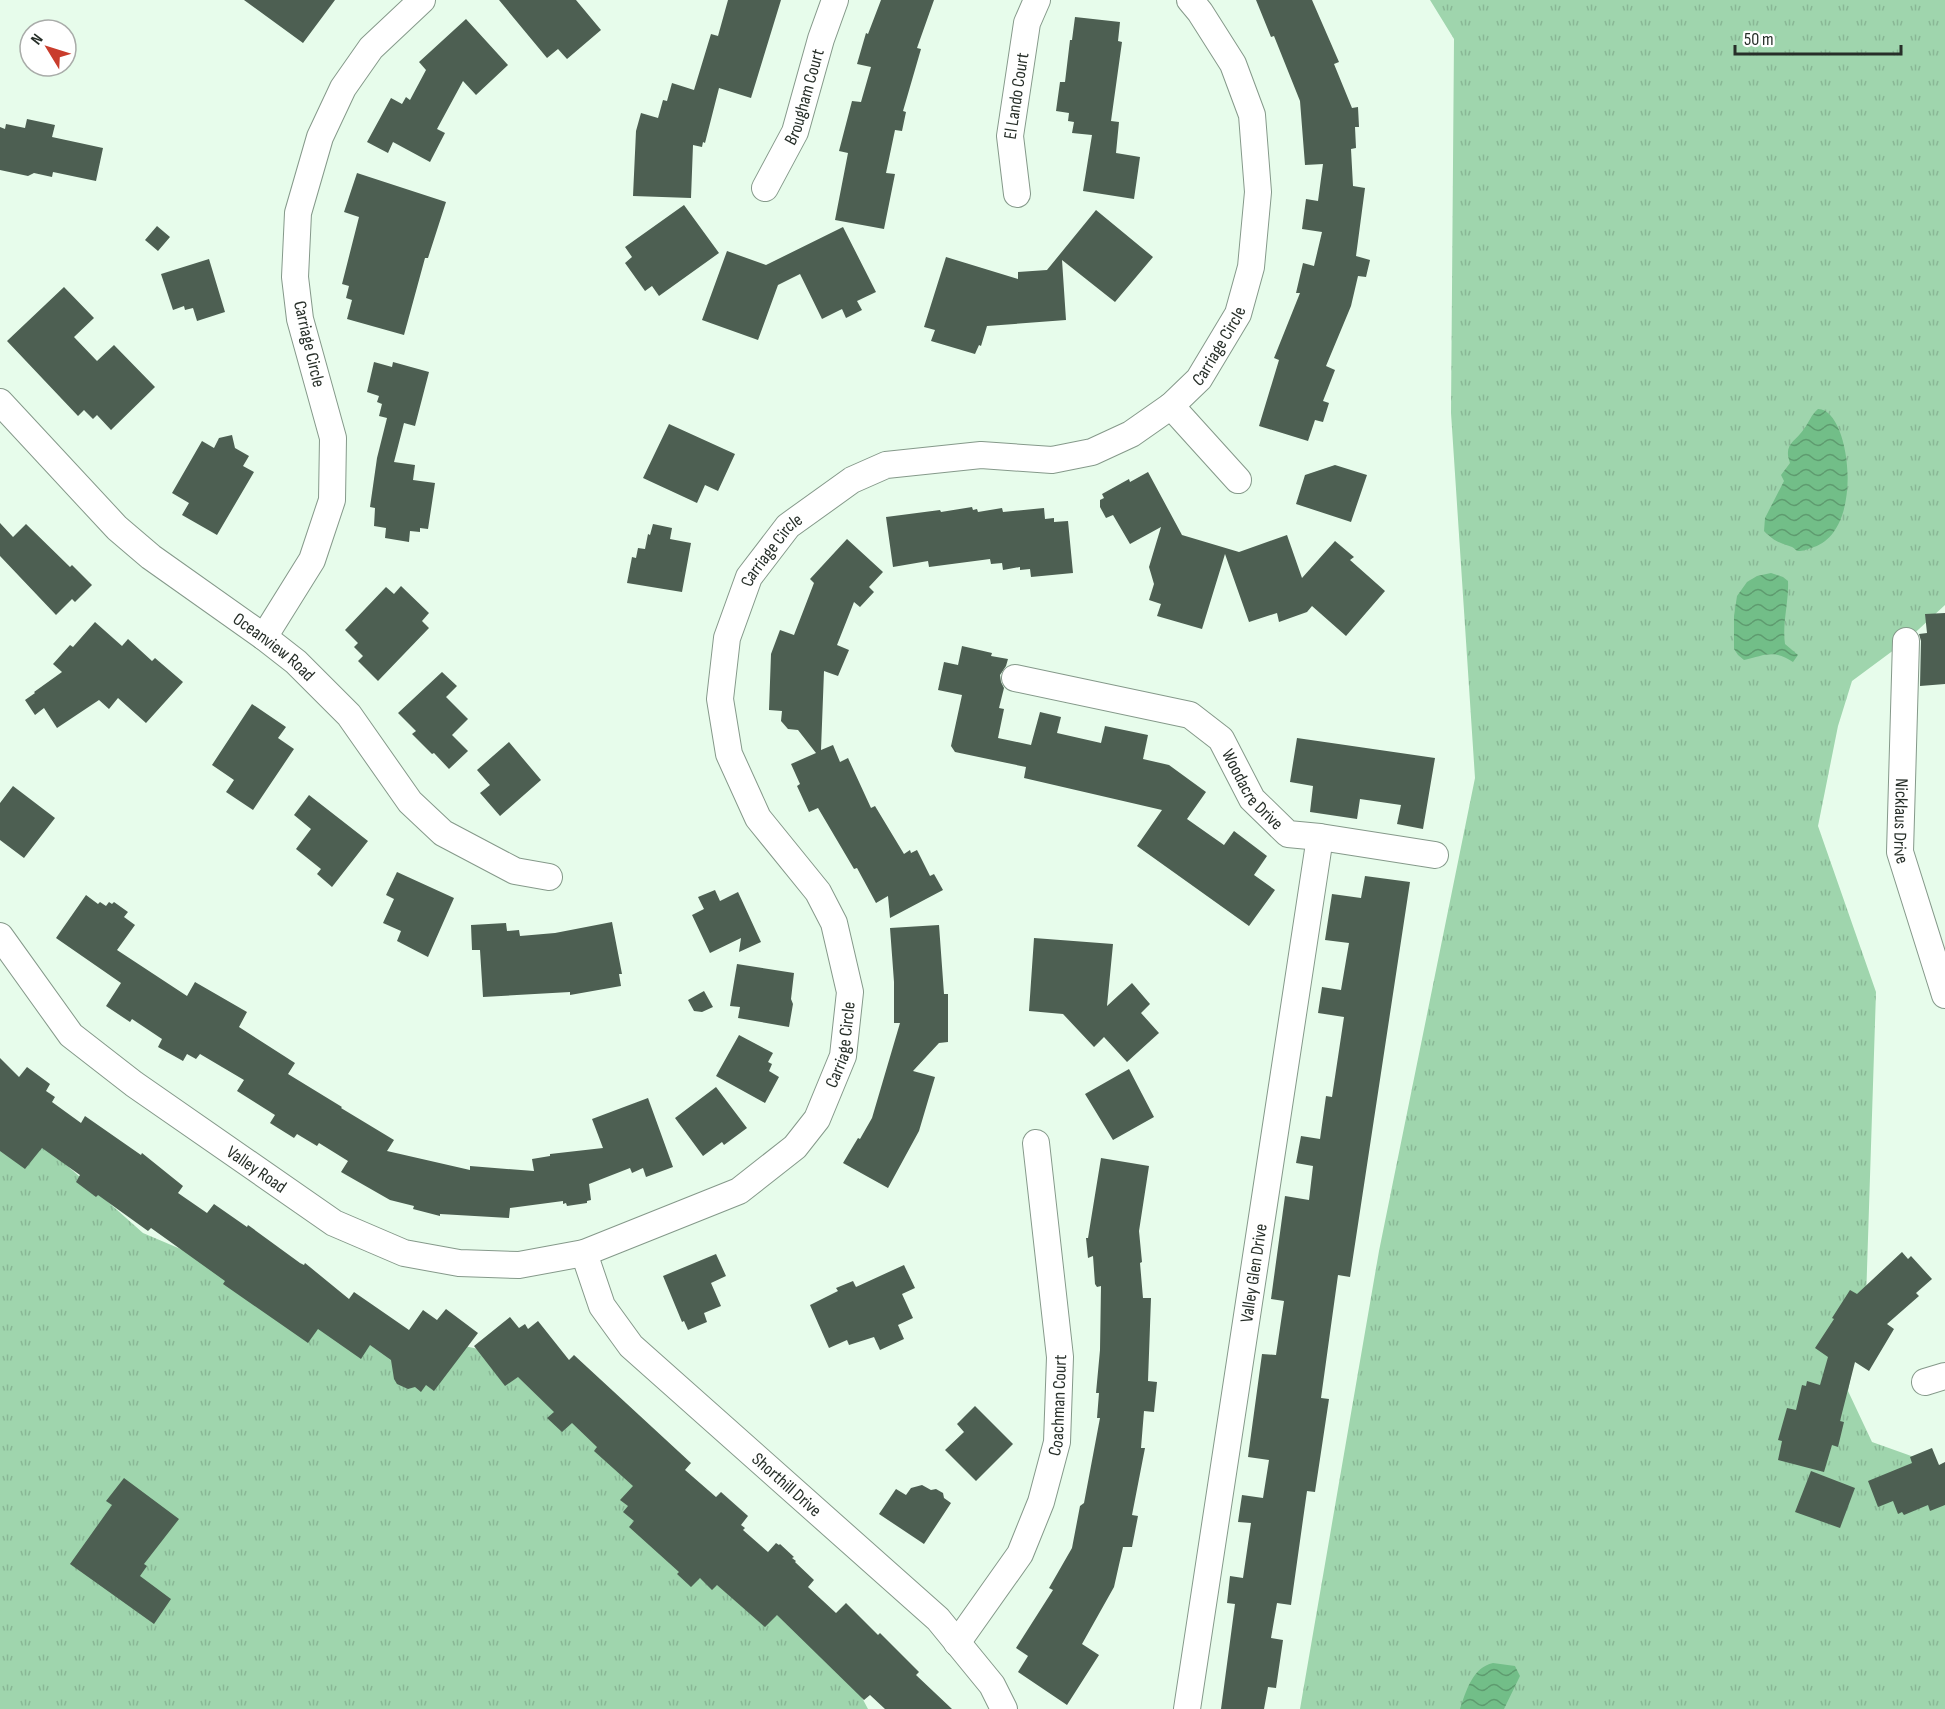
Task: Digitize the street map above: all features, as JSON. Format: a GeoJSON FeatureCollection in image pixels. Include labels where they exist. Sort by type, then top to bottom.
{"type":"FeatureCollection","features":[{"type":"Feature","properties":{"kind":"street","name":"Carriage Circle"},"geometry":{"type":"LineString","coordinates":[[264,637],[312,560],[332,500],[333,438],[300,319],[295,277],[297,213],[320,136],[343,88],[371,48],[422,0]]}},
{"type":"Feature","properties":{"kind":"street","name":"Brougham Court"},"geometry":{"type":"LineString","coordinates":[[765,188],[795,132],[820,39],[835,0]]}},
{"type":"Feature","properties":{"kind":"street","name":"El Lando Court"},"geometry":{"type":"LineString","coordinates":[[1017,194],[1010,136],[1027,23],[1037,0]]}},
{"type":"Feature","properties":{"kind":"street","name":"Carriage Circle"},"geometry":{"type":"LineString","coordinates":[[584,1253],[740,1191],[795,1147],[817,1119],[843,1056],[850,992],[834,923],[818,892],[758,818],[729,754],[720,699],[727,638],[749,577],[788,526],[852,480],[886,465],[981,455],[1052,460],[1092,452],[1131,434],[1171,406],[1199,379],[1238,314],[1251,267],[1258,192],[1252,115],[1233,64],[1190,0]]}},
{"type":"Feature","properties":{"kind":"street","name":"Oceanview Road"},"geometry":{"type":"LineString","coordinates":[[0,402],[117,528],[151,557],[296,662],[349,715],[410,802],[442,833],[515,871],[549,877]]}},
{"type":"Feature","properties":{"kind":"street"},"geometry":{"type":"LineString","coordinates":[[1171,406],[1238,480]]}},
{"type":"Feature","properties":{"kind":"street","name":"Nicklaus Drive"},"geometry":{"type":"LineString","coordinates":[[1906,641],[1900,852],[1945,995]]}},
{"type":"Feature","properties":{"kind":"street","name":"Woodacre Drive"},"geometry":{"type":"LineString","coordinates":[[1016,678],[1190,715],[1221,739],[1252,799],[1288,834],[1435,855]]}},
{"type":"Feature","properties":{"kind":"street","name":"Valley Glen Drive"},"geometry":{"type":"LineString","coordinates":[[1187,1709],[1320,837]]}},
{"type":"Feature","properties":{"kind":"street","name":"Valley Road"},"geometry":{"type":"LineString","coordinates":[[0,936],[71,1035],[134,1084],[334,1223],[404,1253],[459,1263],[519,1265],[584,1253]]}},
{"type":"Feature","properties":{"kind":"street","name":"Coachman Court"},"geometry":{"type":"LineString","coordinates":[[957,1643],[1020,1554],[1041,1502],[1057,1442],[1059,1357],[1036,1143]]}},
{"type":"Feature","properties":{"kind":"street","name":"Shorthill Drive"},"geometry":{"type":"LineString","coordinates":[[584,1253],[602,1306],[631,1346],[938,1620],[992,1685],[1004,1709]]}},
{"type":"Feature","properties":{"kind":"green space"},"geometry":{"type":"Polygon","coordinates":[[[1430,0],[1945,0],[1945,605],[1906,641],[1852,681],[1838,726],[1818,826],[1876,992],[1866,1300],[1848,1391],[1872,1442],[1945,1468],[1945,1709],[1300,1709],[1379,1251],[1475,778],[1451,413],[1454,39],[1430,0]]]}},
{"type":"Feature","properties":{"kind":"green space"},"geometry":{"type":"Polygon","coordinates":[[[0,1106],[143,1233],[357,1324],[503,1354],[843,1662],[868,1709],[0,1709],[0,1106]]]}},
{"type":"Feature","properties":{"kind":"water"},"geometry":{"type":"Polygon","coordinates":[[[1818,409],[1829,414],[1838,428],[1845,448],[1848,471],[1847,496],[1841,518],[1830,536],[1814,547],[1798,551],[1777,541],[1764,531],[1765,518],[1784,481],[1781,475],[1790,463],[1789,447],[1818,409]]]}},
{"type":"Feature","properties":{"kind":"water"},"geometry":{"type":"Polygon","coordinates":[[[1771,573],[1788,581],[1784,636],[1785,644],[1798,655],[1793,662],[1775,654],[1744,660],[1734,649],[1734,616],[1737,596],[1747,582],[1757,576],[1771,573]]]}},
{"type":"Feature","properties":{"kind":"water"},"geometry":{"type":"Polygon","coordinates":[[[1493,1663],[1515,1666],[1520,1676],[1504,1709],[1460,1709],[1475,1675],[1486,1665],[1493,1663]]]}},
{"type":"Feature","properties":{"kind":"building"},"geometry":{"type":"Polygon","coordinates":[[[244,0],[335,0],[303,43],[244,0]]]}},
{"type":"Feature","properties":{"kind":"building"},"geometry":{"type":"Polygon","coordinates":[[[499,0],[576,0],[601,30],[567,59],[558,49],[547,58],[499,0]]]}},
{"type":"Feature","properties":{"kind":"building"},"geometry":{"type":"Polygon","coordinates":[[[728,0],[781,0],[751,98],[719,88],[705,143],[703,142],[702,147],[693,145],[691,198],[633,196],[636,131],[641,113],[658,118],[663,100],[667,101],[672,83],[694,90],[711,34],[718,36],[728,0]]]}},
{"type":"Feature","properties":{"kind":"building"},"geometry":{"type":"Polygon","coordinates":[[[881,0],[934,0],[917,48],[921,49],[903,111],[906,112],[902,131],[895,130],[886,173],[895,174],[884,229],[835,220],[848,153],[839,151],[852,101],[861,102],[871,67],[857,64],[866,33],[868,34],[881,0]]]}},
{"type":"Feature","properties":{"kind":"building"},"geometry":{"type":"Polygon","coordinates":[[[1256,0],[1312,0],[1339,62],[1334,64],[1352,108],[1358,107],[1359,127],[1355,127],[1356,148],[1351,149],[1353,186],[1365,188],[1356,256],[1370,260],[1366,277],[1358,276],[1351,306],[1326,366],[1335,370],[1323,401],[1329,403],[1323,422],[1315,420],[1308,441],[1259,426],[1279,360],[1274,358],[1300,293],[1296,293],[1303,263],[1314,266],[1322,232],[1302,229],[1306,199],[1318,201],[1323,164],[1305,165],[1300,101],[1274,36],[1271,37],[1256,0]]]}},
{"type":"Feature","properties":{"kind":"building"},"geometry":{"type":"Polygon","coordinates":[[[1075,17],[1120,22],[1118,41],[1122,42],[1111,121],[1119,122],[1116,153],[1140,157],[1134,199],[1083,191],[1092,135],[1072,133],[1074,122],[1068,121],[1069,113],[1056,111],[1060,82],[1065,82],[1075,17]]]}},
{"type":"Feature","properties":{"kind":"building"},"geometry":{"type":"Polygon","coordinates":[[[466,19],[508,65],[476,95],[463,81],[437,129],[445,133],[430,162],[393,142],[388,153],[367,142],[391,98],[402,104],[406,97],[410,100],[426,70],[419,62],[466,19]]]}},
{"type":"Feature","properties":{"kind":"building"},"geometry":{"type":"Polygon","coordinates":[[[27,119],[55,125],[52,137],[103,148],[96,181],[53,172],[52,177],[34,173],[28,176],[0,170],[0,127],[5,129],[6,124],[25,128],[27,119]]]}},
{"type":"Feature","properties":{"kind":"building"},"geometry":{"type":"Polygon","coordinates":[[[357,173],[446,202],[428,258],[425,258],[404,335],[347,319],[352,300],[346,298],[349,286],[342,284],[359,217],[344,212],[357,173]]]}},
{"type":"Feature","properties":{"kind":"building"},"geometry":{"type":"Polygon","coordinates":[[[684,205],[719,253],[659,296],[652,286],[645,291],[625,263],[632,257],[625,247],[684,205]]]}},
{"type":"Feature","properties":{"kind":"building"},"geometry":{"type":"Polygon","coordinates":[[[1096,210],[1153,257],[1115,302],[1062,260],[1066,320],[987,326],[981,346],[979,345],[975,354],[931,341],[935,330],[924,327],[946,257],[1018,279],[1018,272],[1047,270],[1096,210]]]}},
{"type":"Feature","properties":{"kind":"building"},"geometry":{"type":"Polygon","coordinates":[[[157,226],[170,237],[158,251],[145,240],[157,226]]]}},
{"type":"Feature","properties":{"kind":"building"},"geometry":{"type":"Polygon","coordinates":[[[843,227],[876,292],[857,301],[862,310],[846,318],[842,309],[822,319],[800,274],[778,285],[758,340],[702,320],[727,251],[766,265],[843,227]]]}},
{"type":"Feature","properties":{"kind":"building"},"geometry":{"type":"Polygon","coordinates":[[[209,259],[225,312],[197,321],[193,308],[185,310],[184,306],[173,310],[161,274],[209,259]]]}},
{"type":"Feature","properties":{"kind":"building"},"geometry":{"type":"Polygon","coordinates":[[[64,287],[94,318],[74,337],[97,361],[114,345],[155,387],[111,430],[97,415],[93,419],[84,410],[78,416],[7,341],[64,287]]]}},
{"type":"Feature","properties":{"kind":"building"},"geometry":{"type":"Polygon","coordinates":[[[374,362],[392,367],[393,362],[429,372],[415,426],[404,423],[394,462],[415,465],[413,480],[435,483],[428,529],[420,528],[420,532],[410,531],[409,542],[385,538],[386,528],[374,526],[375,508],[370,507],[377,458],[387,418],[379,416],[382,404],[377,402],[379,396],[367,392],[374,362]]]}},
{"type":"Feature","properties":{"kind":"building"},"geometry":{"type":"Polygon","coordinates":[[[669,424],[735,454],[718,491],[705,485],[697,503],[643,478],[669,424]]]}},
{"type":"Feature","properties":{"kind":"building"},"geometry":{"type":"Polygon","coordinates":[[[232,435],[235,448],[249,456],[243,466],[254,472],[217,535],[182,515],[189,503],[172,493],[202,441],[214,448],[219,438],[232,435]]]}},
{"type":"Feature","properties":{"kind":"building"},"geometry":{"type":"Polygon","coordinates":[[[1335,465],[1367,475],[1351,522],[1296,504],[1305,475],[1335,465]]]}},
{"type":"Feature","properties":{"kind":"building"},"geometry":{"type":"Polygon","coordinates":[[[1148,472],[1182,535],[1239,552],[1287,535],[1302,578],[1335,541],[1354,557],[1350,560],[1385,591],[1346,636],[1312,606],[1307,612],[1279,622],[1277,613],[1249,622],[1225,554],[1202,629],[1157,616],[1161,604],[1149,600],[1154,584],[1149,567],[1161,527],[1130,544],[1113,515],[1106,518],[1100,507],[1100,500],[1104,498],[1102,494],[1129,479],[1130,482],[1148,472]]]}},
{"type":"Feature","properties":{"kind":"building"},"geometry":{"type":"Polygon","coordinates":[[[972,507],[978,512],[1002,508],[1003,512],[1044,508],[1045,519],[1054,518],[1054,522],[1068,521],[1073,573],[1031,577],[1030,569],[1020,570],[1020,567],[1003,570],[1002,563],[991,564],[990,559],[929,567],[928,561],[893,567],[886,517],[972,507]]]}},
{"type":"Feature","properties":{"kind":"building"},"geometry":{"type":"Polygon","coordinates":[[[0,523],[13,537],[26,524],[92,585],[75,602],[72,599],[56,615],[0,556],[0,523]]]}},
{"type":"Feature","properties":{"kind":"building"},"geometry":{"type":"Polygon","coordinates":[[[653,524],[672,528],[670,539],[691,543],[682,592],[627,583],[632,557],[636,558],[638,548],[645,549],[653,524]]]}},
{"type":"Feature","properties":{"kind":"building"},"geometry":{"type":"Polygon","coordinates":[[[847,539],[883,572],[869,587],[874,592],[860,607],[854,602],[837,645],[849,650],[838,676],[824,671],[821,750],[833,745],[840,762],[848,758],[871,808],[875,806],[904,854],[910,850],[911,853],[917,850],[930,876],[934,874],[943,890],[890,918],[888,896],[876,903],[857,868],[854,869],[818,808],[809,812],[797,786],[800,784],[791,764],[816,753],[798,730],[788,729],[781,721],[782,711],[769,710],[771,654],[780,630],[794,635],[814,583],[810,579],[847,539]]]}},
{"type":"Feature","properties":{"kind":"building"},"geometry":{"type":"Polygon","coordinates":[[[401,586],[429,613],[422,621],[429,628],[378,681],[358,661],[363,656],[354,647],[358,643],[345,630],[386,587],[394,594],[401,586]]]}},
{"type":"Feature","properties":{"kind":"building"},"geometry":{"type":"Polygon","coordinates":[[[1945,613],[1945,684],[1920,686],[1921,641],[1919,634],[1927,633],[1925,614],[1945,613]]]}},
{"type":"Feature","properties":{"kind":"building"},"geometry":{"type":"Polygon","coordinates":[[[95,622],[122,646],[128,639],[152,661],[155,658],[183,682],[146,723],[118,698],[109,709],[99,700],[57,728],[44,708],[35,715],[25,700],[62,672],[53,664],[70,645],[73,647],[95,622]]]}},
{"type":"Feature","properties":{"kind":"building"},"geometry":{"type":"Polygon","coordinates":[[[962,646],[1008,659],[1000,675],[1004,688],[999,708],[1004,709],[998,738],[1031,745],[1040,712],[1061,717],[1057,733],[1101,743],[1105,726],[1148,735],[1143,759],[1169,765],[1206,792],[1187,819],[1224,845],[1234,831],[1267,856],[1254,875],[1275,890],[1249,926],[1137,846],[1162,810],[1024,778],[1026,767],[955,752],[951,746],[962,695],[938,690],[944,662],[958,665],[962,646]]]}},
{"type":"Feature","properties":{"kind":"building"},"geometry":{"type":"Polygon","coordinates":[[[442,672],[457,686],[446,697],[468,719],[452,735],[468,751],[449,769],[412,734],[416,731],[398,713],[442,672]]]}},
{"type":"Feature","properties":{"kind":"building"},"geometry":{"type":"Polygon","coordinates":[[[252,704],[286,727],[278,738],[294,749],[253,810],[226,792],[234,780],[212,765],[252,704]]]}},
{"type":"Feature","properties":{"kind":"building"},"geometry":{"type":"Polygon","coordinates":[[[1297,738],[1435,758],[1423,829],[1397,824],[1401,805],[1360,799],[1357,819],[1310,812],[1313,786],[1290,782],[1297,738]]]}},
{"type":"Feature","properties":{"kind":"building"},"geometry":{"type":"Polygon","coordinates":[[[509,742],[541,780],[500,816],[480,793],[490,785],[477,770],[509,742]]]}},
{"type":"Feature","properties":{"kind":"building"},"geometry":{"type":"Polygon","coordinates":[[[13,786],[55,818],[24,858],[0,840],[0,803],[13,786]]]}},
{"type":"Feature","properties":{"kind":"building"},"geometry":{"type":"Polygon","coordinates":[[[309,795],[368,841],[332,887],[317,874],[321,869],[296,849],[311,829],[294,815],[309,795]]]}},
{"type":"Feature","properties":{"kind":"building"},"geometry":{"type":"Polygon","coordinates":[[[397,872],[454,898],[428,957],[397,941],[401,931],[383,923],[394,899],[386,895],[397,872]]]}},
{"type":"Feature","properties":{"kind":"building"},"geometry":{"type":"Polygon","coordinates":[[[1365,876],[1410,882],[1350,1277],[1338,1275],[1321,1398],[1329,1399],[1315,1492],[1307,1491],[1291,1605],[1277,1603],[1271,1638],[1283,1640],[1276,1688],[1268,1687],[1264,1709],[1221,1709],[1235,1604],[1227,1603],[1230,1576],[1243,1578],[1251,1523],[1238,1522],[1242,1495],[1263,1498],[1269,1460],[1248,1457],[1262,1354],[1276,1355],[1284,1301],[1271,1299],[1285,1196],[1309,1200],[1313,1166],[1296,1163],[1301,1136],[1320,1139],[1326,1096],[1332,1097],[1344,1017],[1318,1013],[1322,987],[1341,990],[1349,943],[1325,940],[1332,894],[1361,898],[1365,876]]]}},
{"type":"Feature","properties":{"kind":"building"},"geometry":{"type":"Polygon","coordinates":[[[715,890],[720,901],[738,892],[761,942],[739,952],[741,938],[710,953],[692,915],[704,909],[698,897],[715,890]]]}},
{"type":"Feature","properties":{"kind":"building"},"geometry":{"type":"Polygon","coordinates":[[[86,895],[98,904],[100,902],[106,906],[109,902],[112,904],[114,902],[128,912],[124,917],[135,925],[117,950],[187,996],[195,982],[247,1012],[239,1027],[295,1063],[288,1074],[394,1140],[387,1151],[470,1170],[470,1166],[534,1171],[532,1159],[550,1156],[550,1154],[603,1148],[592,1119],[648,1098],[673,1167],[646,1177],[643,1168],[632,1173],[630,1168],[589,1184],[591,1200],[587,1203],[567,1206],[566,1203],[563,1204],[563,1201],[510,1208],[509,1218],[440,1214],[440,1216],[390,1200],[341,1172],[348,1161],[319,1143],[317,1146],[297,1134],[294,1138],[270,1123],[275,1115],[237,1091],[244,1080],[200,1054],[196,1059],[187,1054],[183,1061],[158,1047],[162,1039],[132,1019],[130,1022],[106,1006],[121,983],[56,938],[86,895]]]}},
{"type":"Feature","properties":{"kind":"building"},"geometry":{"type":"Polygon","coordinates":[[[612,922],[622,974],[619,974],[621,986],[570,995],[570,992],[483,997],[480,950],[472,950],[471,925],[506,923],[507,931],[519,930],[520,936],[555,933],[612,922]]]}},
{"type":"Feature","properties":{"kind":"building"},"geometry":{"type":"Polygon","coordinates":[[[939,925],[944,994],[948,994],[948,1042],[939,1043],[913,1071],[935,1077],[919,1131],[888,1188],[843,1163],[872,1118],[900,1023],[894,1023],[890,928],[939,925]]]}},
{"type":"Feature","properties":{"kind":"building"},"geometry":{"type":"Polygon","coordinates":[[[1034,938],[1113,944],[1107,1006],[1132,983],[1150,1004],[1141,1013],[1159,1033],[1127,1062],[1104,1037],[1094,1047],[1063,1014],[1029,1011],[1034,938]]]}},
{"type":"Feature","properties":{"kind":"building"},"geometry":{"type":"Polygon","coordinates":[[[737,964],[794,973],[791,999],[793,1004],[789,1027],[738,1018],[740,1007],[730,1006],[737,964]]]}},
{"type":"Feature","properties":{"kind":"building"},"geometry":{"type":"Polygon","coordinates":[[[704,991],[713,1007],[702,1012],[694,1011],[688,1000],[704,991]]]}},
{"type":"Feature","properties":{"kind":"building"},"geometry":{"type":"Polygon","coordinates":[[[739,1035],[773,1053],[768,1062],[772,1064],[769,1071],[779,1077],[765,1103],[716,1076],[739,1035]]]}},
{"type":"Feature","properties":{"kind":"building"},"geometry":{"type":"Polygon","coordinates":[[[0,1058],[19,1077],[27,1067],[50,1084],[46,1091],[55,1097],[52,1102],[81,1123],[85,1116],[141,1155],[142,1153],[183,1186],[178,1193],[207,1213],[214,1204],[247,1227],[248,1225],[300,1263],[304,1265],[305,1263],[349,1299],[354,1292],[409,1330],[423,1310],[437,1320],[446,1309],[478,1333],[434,1391],[426,1385],[421,1392],[415,1387],[408,1389],[397,1384],[391,1360],[370,1345],[361,1359],[318,1329],[308,1343],[223,1284],[225,1281],[151,1228],[148,1231],[98,1195],[96,1197],[76,1182],[80,1175],[42,1148],[25,1169],[0,1151],[0,1058]]]}},
{"type":"Feature","properties":{"kind":"building"},"geometry":{"type":"Polygon","coordinates":[[[1129,1069],[1154,1117],[1113,1140],[1085,1094],[1129,1069]]]}},
{"type":"Feature","properties":{"kind":"building"},"geometry":{"type":"Polygon","coordinates":[[[716,1087],[747,1128],[724,1145],[722,1142],[703,1156],[675,1118],[716,1087]]]}},
{"type":"Feature","properties":{"kind":"building"},"geometry":{"type":"Polygon","coordinates":[[[1101,1158],[1149,1166],[1139,1231],[1142,1262],[1140,1263],[1143,1298],[1151,1298],[1148,1381],[1157,1382],[1154,1412],[1144,1411],[1141,1448],[1145,1448],[1132,1515],[1138,1516],[1132,1547],[1123,1547],[1114,1587],[1082,1644],[1099,1655],[1067,1705],[1018,1672],[1028,1656],[1016,1648],[1053,1590],[1049,1588],[1072,1548],[1080,1506],[1084,1503],[1100,1418],[1097,1418],[1099,1393],[1096,1393],[1100,1350],[1101,1286],[1097,1287],[1095,1284],[1093,1256],[1088,1258],[1086,1238],[1088,1238],[1101,1158]]]}},
{"type":"Feature","properties":{"kind":"building"},"geometry":{"type":"Polygon","coordinates":[[[1902,1252],[1908,1259],[1911,1256],[1932,1279],[1916,1293],[1919,1296],[1887,1324],[1894,1329],[1869,1371],[1855,1362],[1840,1421],[1844,1422],[1838,1447],[1832,1445],[1824,1472],[1778,1460],[1782,1441],[1778,1440],[1787,1408],[1796,1410],[1802,1385],[1806,1386],[1807,1381],[1820,1385],[1828,1357],[1815,1348],[1834,1319],[1832,1318],[1850,1290],[1857,1294],[1902,1252]]]}},
{"type":"Feature","properties":{"kind":"building"},"geometry":{"type":"Polygon","coordinates":[[[716,1254],[726,1276],[711,1283],[721,1306],[704,1313],[707,1322],[688,1330],[684,1321],[682,1322],[663,1276],[716,1254]]]}},
{"type":"Feature","properties":{"kind":"building"},"geometry":{"type":"Polygon","coordinates":[[[904,1265],[915,1288],[902,1294],[913,1318],[898,1325],[904,1339],[880,1350],[874,1337],[849,1345],[847,1340],[829,1348],[810,1305],[838,1291],[836,1288],[853,1281],[856,1287],[904,1265]]]}},
{"type":"Feature","properties":{"kind":"building"},"geometry":{"type":"Polygon","coordinates":[[[510,1317],[519,1328],[525,1324],[528,1329],[538,1321],[569,1360],[574,1355],[691,1463],[685,1470],[716,1497],[721,1492],[748,1516],[741,1525],[745,1528],[743,1530],[768,1552],[776,1543],[780,1544],[814,1580],[808,1587],[836,1613],[846,1603],[919,1672],[916,1675],[952,1709],[885,1709],[870,1695],[864,1700],[777,1615],[765,1627],[717,1585],[712,1590],[700,1578],[691,1587],[677,1574],[679,1572],[629,1527],[634,1521],[623,1512],[628,1506],[620,1500],[633,1486],[594,1451],[597,1447],[572,1423],[562,1432],[547,1418],[554,1412],[518,1377],[505,1386],[474,1346],[510,1317]]]}},
{"type":"Feature","properties":{"kind":"building"},"geometry":{"type":"Polygon","coordinates":[[[975,1406],[1013,1444],[976,1481],[945,1450],[964,1432],[957,1424],[975,1406]]]}},
{"type":"Feature","properties":{"kind":"building"},"geometry":{"type":"Polygon","coordinates":[[[1932,1448],[1939,1465],[1945,1462],[1945,1505],[1930,1511],[1928,1505],[1904,1515],[1902,1512],[1898,1514],[1893,1501],[1878,1507],[1868,1481],[1912,1463],[1910,1457],[1932,1448]]]}},
{"type":"Feature","properties":{"kind":"building"},"geometry":{"type":"Polygon","coordinates":[[[1811,1471],[1855,1488],[1840,1528],[1795,1512],[1811,1471]]]}},
{"type":"Feature","properties":{"kind":"building"},"geometry":{"type":"Polygon","coordinates":[[[124,1478],[179,1519],[144,1564],[147,1566],[140,1576],[171,1599],[154,1624],[70,1564],[112,1505],[106,1501],[124,1478]]]}},
{"type":"Feature","properties":{"kind":"building"},"geometry":{"type":"Polygon","coordinates":[[[922,1485],[943,1493],[944,1498],[951,1503],[924,1544],[879,1514],[896,1489],[906,1495],[911,1488],[922,1485]]]}}]}
